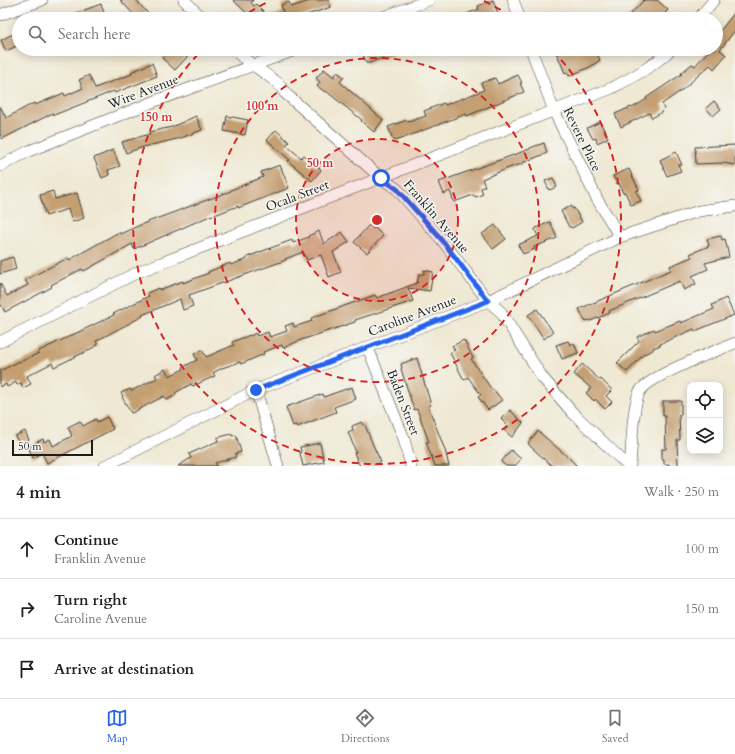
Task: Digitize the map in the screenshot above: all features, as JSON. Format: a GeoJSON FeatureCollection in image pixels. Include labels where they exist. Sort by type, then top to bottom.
{"type":"FeatureCollection","features":[{"type":"Feature","properties":{"kind":"street"},"geometry":{"type":"LineString","coordinates":[[0,15],[42,0]]}},
{"type":"Feature","properties":{"kind":"street"},"geometry":{"type":"LineString","coordinates":[[184,0],[196,12]]}},
{"type":"Feature","properties":{"kind":"street"},"geometry":{"type":"LineString","coordinates":[[397,12],[429,0]]}},
{"type":"Feature","properties":{"kind":"street"},"geometry":{"type":"LineString","coordinates":[[513,0],[517,12]]}},
{"type":"Feature","properties":{"kind":"street"},"geometry":{"type":"LineString","coordinates":[[704,12],[714,0]]}},
{"type":"Feature","properties":{"kind":"street","name":"Franklin Avenue"},"geometry":{"type":"LineString","coordinates":[[241,56],[265,73],[271,88],[285,93],[381,178],[402,194],[442,240],[488,301],[494,316],[503,328],[516,335],[542,376],[572,412],[629,466]]}},
{"type":"Feature","properties":{"kind":"street","name":"Wire Avenue"},"geometry":{"type":"LineString","coordinates":[[0,166],[29,151],[158,100],[279,56]]}},
{"type":"Feature","properties":{"kind":"street","name":"Revere Place"},"geometry":{"type":"LineString","coordinates":[[534,56],[554,111],[597,199],[620,237]]}},
{"type":"Feature","properties":{"kind":"street","name":"Ocala Street"},"geometry":{"type":"LineString","coordinates":[[0,342],[138,272],[612,88],[638,74],[664,56]]}},
{"type":"Feature","properties":{"kind":"street","name":"Caroline Avenue"},"geometry":{"type":"LineString","coordinates":[[105,466],[256,390],[488,301],[620,237],[699,210],[735,206]]}},
{"type":"Feature","properties":{"kind":"street"},"geometry":{"type":"LineString","coordinates":[[629,466],[639,392],[646,384],[672,369],[735,342]]}},
{"type":"Feature","properties":{"kind":"street","name":"Baden Street"},"geometry":{"type":"LineString","coordinates":[[368,348],[404,439],[411,466]]}},
{"type":"Feature","properties":{"kind":"street"},"geometry":{"type":"LineString","coordinates":[[256,390],[278,466]]}},
{"type":"Feature","properties":{"kind":"building"},"geometry":{"type":"Polygon","coordinates":[[[120,0],[136,0],[147,12],[131,12],[120,0]]]}},
{"type":"Feature","properties":{"kind":"building"},"geometry":{"type":"Polygon","coordinates":[[[233,0],[253,0],[251,3],[254,6],[256,4],[264,12],[246,12],[233,0]]]}},
{"type":"Feature","properties":{"kind":"building"},"geometry":{"type":"Polygon","coordinates":[[[313,0],[328,0],[331,7],[316,12],[283,12],[281,5],[289,2],[291,7],[313,0]]]}},
{"type":"Feature","properties":{"kind":"building"},"geometry":{"type":"Polygon","coordinates":[[[493,0],[497,12],[472,12],[479,9],[478,6],[493,0]]]}},
{"type":"Feature","properties":{"kind":"building"},"geometry":{"type":"Polygon","coordinates":[[[644,0],[657,0],[668,10],[666,12],[633,12],[644,0]]]}},
{"type":"Feature","properties":{"kind":"building"},"geometry":{"type":"Polygon","coordinates":[[[101,4],[104,12],[79,12],[101,4]]]}},
{"type":"Feature","properties":{"kind":"building"},"geometry":{"type":"Polygon","coordinates":[[[735,12],[735,30],[723,46],[723,27],[735,12]]]}},
{"type":"Feature","properties":{"kind":"building"},"geometry":{"type":"Polygon","coordinates":[[[12,34],[12,48],[6,51],[1,40],[12,34]]]}},
{"type":"Feature","properties":{"kind":"building"},"geometry":{"type":"Polygon","coordinates":[[[723,52],[726,55],[714,69],[710,65],[682,90],[662,104],[664,109],[662,112],[652,118],[649,113],[621,127],[615,114],[631,107],[632,108],[647,99],[646,98],[682,74],[681,73],[692,64],[695,66],[704,56],[723,56],[723,52]]]}},
{"type":"Feature","properties":{"kind":"building"},"geometry":{"type":"Polygon","coordinates":[[[164,56],[188,56],[175,70],[162,58],[164,56]]]}},
{"type":"Feature","properties":{"kind":"building"},"geometry":{"type":"Polygon","coordinates":[[[364,56],[388,56],[369,63],[366,63],[364,56]]]}},
{"type":"Feature","properties":{"kind":"building"},"geometry":{"type":"Polygon","coordinates":[[[558,56],[598,56],[600,60],[590,67],[569,76],[567,72],[565,73],[558,56]]]}},
{"type":"Feature","properties":{"kind":"building"},"geometry":{"type":"Polygon","coordinates":[[[152,63],[157,76],[54,115],[53,113],[2,139],[0,134],[0,106],[6,118],[34,103],[35,105],[64,93],[65,96],[83,88],[79,80],[89,75],[95,88],[132,74],[131,72],[152,63]]]}},
{"type":"Feature","properties":{"kind":"building"},"geometry":{"type":"Polygon","coordinates":[[[324,69],[334,77],[337,72],[344,77],[340,82],[383,120],[374,132],[361,121],[362,120],[326,91],[325,92],[317,86],[320,82],[316,78],[324,69]]]}},
{"type":"Feature","properties":{"kind":"building"},"geometry":{"type":"Polygon","coordinates":[[[518,75],[524,92],[467,116],[466,114],[395,141],[392,137],[388,127],[407,120],[408,122],[426,116],[424,111],[444,103],[445,105],[484,90],[481,83],[495,78],[498,84],[518,75]]]}},
{"type":"Feature","properties":{"kind":"building"},"geometry":{"type":"Polygon","coordinates":[[[714,101],[721,109],[713,116],[706,108],[714,101]]]}},
{"type":"Feature","properties":{"kind":"building"},"geometry":{"type":"Polygon","coordinates":[[[196,116],[202,130],[181,138],[143,147],[126,153],[122,142],[150,134],[149,132],[172,127],[196,116]]]}},
{"type":"Feature","properties":{"kind":"building"},"geometry":{"type":"Polygon","coordinates":[[[227,116],[248,120],[245,135],[224,131],[227,116]]]}},
{"type":"Feature","properties":{"kind":"building"},"geometry":{"type":"Polygon","coordinates":[[[600,122],[608,138],[597,143],[596,138],[593,139],[587,128],[600,122]]]}},
{"type":"Feature","properties":{"kind":"building"},"geometry":{"type":"Polygon","coordinates":[[[276,130],[289,142],[286,145],[301,158],[304,155],[321,170],[312,181],[288,161],[290,160],[267,140],[276,130]]]}},
{"type":"Feature","properties":{"kind":"building"},"geometry":{"type":"Polygon","coordinates":[[[544,143],[547,153],[482,179],[485,186],[481,188],[483,194],[476,197],[473,195],[454,202],[450,191],[444,194],[439,182],[544,143]]]}},
{"type":"Feature","properties":{"kind":"building"},"geometry":{"type":"Polygon","coordinates":[[[735,145],[735,165],[723,163],[696,164],[695,147],[735,145]]]}},
{"type":"Feature","properties":{"kind":"building"},"geometry":{"type":"Polygon","coordinates":[[[113,150],[120,166],[108,170],[109,175],[102,178],[94,158],[113,150]]]}},
{"type":"Feature","properties":{"kind":"building"},"geometry":{"type":"Polygon","coordinates":[[[676,152],[682,165],[678,165],[681,171],[667,176],[660,160],[676,152]]]}},
{"type":"Feature","properties":{"kind":"building"},"geometry":{"type":"Polygon","coordinates":[[[280,165],[289,188],[238,208],[238,206],[212,215],[134,249],[132,244],[84,271],[82,269],[51,285],[52,287],[5,312],[0,303],[0,283],[7,296],[28,285],[25,280],[68,258],[69,260],[119,232],[120,234],[145,223],[231,191],[263,177],[261,172],[280,165]]]}},
{"type":"Feature","properties":{"kind":"building"},"geometry":{"type":"Polygon","coordinates":[[[629,169],[639,190],[636,191],[641,201],[631,205],[625,192],[623,193],[619,183],[617,184],[613,176],[629,169]]]}},
{"type":"Feature","properties":{"kind":"building"},"geometry":{"type":"Polygon","coordinates":[[[553,178],[557,187],[549,190],[545,181],[553,178]]]}},
{"type":"Feature","properties":{"kind":"building"},"geometry":{"type":"Polygon","coordinates":[[[53,191],[55,199],[77,193],[84,218],[72,222],[68,209],[46,216],[40,195],[53,191]]]}},
{"type":"Feature","properties":{"kind":"building"},"geometry":{"type":"Polygon","coordinates":[[[571,206],[573,209],[574,208],[582,222],[572,228],[569,227],[561,211],[571,206]]]}},
{"type":"Feature","properties":{"kind":"building"},"geometry":{"type":"Polygon","coordinates":[[[550,222],[557,238],[534,247],[535,249],[523,254],[518,245],[538,236],[535,230],[536,228],[550,222]]]}},
{"type":"Feature","properties":{"kind":"building"},"geometry":{"type":"Polygon","coordinates":[[[369,225],[373,229],[375,228],[383,236],[367,253],[354,242],[369,225]]]}},
{"type":"Feature","properties":{"kind":"building"},"geometry":{"type":"Polygon","coordinates":[[[495,225],[506,239],[493,249],[482,234],[495,225]]]}},
{"type":"Feature","properties":{"kind":"building"},"geometry":{"type":"Polygon","coordinates":[[[319,231],[324,244],[342,232],[349,242],[333,252],[341,272],[329,277],[321,255],[307,260],[303,252],[285,259],[286,260],[189,295],[193,306],[183,310],[180,299],[142,315],[143,316],[96,341],[98,345],[85,352],[54,367],[52,363],[27,376],[31,384],[23,388],[21,383],[17,385],[16,382],[7,387],[6,384],[0,387],[0,371],[114,315],[113,314],[149,296],[147,293],[183,281],[183,283],[230,263],[231,265],[247,259],[247,257],[292,240],[293,243],[309,237],[308,236],[319,231]]]}},
{"type":"Feature","properties":{"kind":"building"},"geometry":{"type":"Polygon","coordinates":[[[721,236],[722,240],[725,239],[729,257],[705,263],[708,269],[692,276],[696,284],[684,290],[680,281],[609,311],[610,313],[590,321],[585,321],[579,309],[671,270],[670,266],[692,257],[690,254],[709,246],[707,239],[721,236]]]}},
{"type":"Feature","properties":{"kind":"building"},"geometry":{"type":"Polygon","coordinates":[[[13,257],[16,269],[0,274],[0,261],[13,257]]]}},
{"type":"Feature","properties":{"kind":"building"},"geometry":{"type":"Polygon","coordinates":[[[424,270],[433,272],[430,291],[408,288],[413,301],[355,320],[355,322],[301,340],[283,348],[282,345],[263,352],[264,354],[241,364],[240,362],[222,368],[213,373],[215,376],[193,386],[191,384],[175,393],[176,395],[167,400],[164,396],[131,413],[122,397],[123,396],[121,393],[130,389],[131,391],[157,378],[155,375],[165,369],[169,376],[184,369],[183,367],[197,360],[194,354],[202,350],[206,357],[234,345],[232,342],[256,333],[257,336],[268,332],[270,337],[287,331],[285,326],[293,323],[294,327],[312,321],[311,318],[375,295],[377,298],[417,283],[419,274],[424,274],[424,270]]]}},
{"type":"Feature","properties":{"kind":"building"},"geometry":{"type":"Polygon","coordinates":[[[726,298],[734,315],[695,331],[694,329],[660,344],[661,345],[644,354],[627,372],[617,363],[639,341],[637,337],[654,329],[655,331],[680,321],[681,323],[714,309],[712,305],[726,298]]]}},
{"type":"Feature","properties":{"kind":"building"},"geometry":{"type":"Polygon","coordinates":[[[537,309],[553,332],[544,339],[528,315],[537,309]]]}},
{"type":"Feature","properties":{"kind":"building"},"geometry":{"type":"Polygon","coordinates":[[[464,340],[473,358],[471,359],[492,390],[493,389],[502,400],[488,410],[478,397],[481,395],[468,377],[464,380],[450,353],[455,350],[452,346],[464,340]]]}},
{"type":"Feature","properties":{"kind":"building"},"geometry":{"type":"Polygon","coordinates":[[[568,341],[570,345],[574,343],[578,353],[562,359],[556,345],[568,341]]]}},
{"type":"Feature","properties":{"kind":"building"},"geometry":{"type":"Polygon","coordinates":[[[417,358],[431,405],[428,406],[445,450],[449,466],[435,466],[426,442],[429,442],[417,409],[414,410],[401,369],[401,364],[417,358]]]}},
{"type":"Feature","properties":{"kind":"building"},"geometry":{"type":"Polygon","coordinates":[[[582,364],[612,390],[606,396],[612,402],[605,409],[595,399],[594,401],[586,393],[591,388],[574,374],[582,364]]]}},
{"type":"Feature","properties":{"kind":"building"},"geometry":{"type":"Polygon","coordinates":[[[352,387],[356,399],[334,407],[336,412],[297,427],[296,425],[293,426],[286,407],[323,394],[324,397],[352,387]]]}},
{"type":"Feature","properties":{"kind":"building"},"geometry":{"type":"Polygon","coordinates":[[[663,401],[681,401],[681,415],[679,415],[680,440],[677,440],[678,466],[669,466],[669,464],[664,464],[664,459],[662,459],[662,449],[666,449],[663,401]]]}},
{"type":"Feature","properties":{"kind":"building"},"geometry":{"type":"Polygon","coordinates":[[[510,410],[523,423],[512,437],[504,430],[508,426],[501,419],[510,410]]]}},
{"type":"Feature","properties":{"kind":"building"},"geometry":{"type":"Polygon","coordinates":[[[107,417],[113,429],[47,463],[42,453],[33,458],[28,447],[43,439],[44,442],[50,439],[53,446],[72,436],[68,427],[80,421],[83,426],[96,419],[97,422],[107,417]]]}},
{"type":"Feature","properties":{"kind":"building"},"geometry":{"type":"Polygon","coordinates":[[[362,422],[365,425],[381,462],[372,466],[360,466],[354,453],[356,452],[348,432],[353,430],[352,426],[362,422]]]}},
{"type":"Feature","properties":{"kind":"building"},"geometry":{"type":"Polygon","coordinates":[[[25,431],[29,440],[20,445],[15,436],[25,431]]]}},
{"type":"Feature","properties":{"kind":"building"},"geometry":{"type":"Polygon","coordinates":[[[538,431],[577,466],[552,466],[528,443],[538,431]]]}},
{"type":"Feature","properties":{"kind":"building"},"geometry":{"type":"Polygon","coordinates":[[[231,434],[232,436],[236,435],[241,452],[235,454],[236,457],[215,463],[217,466],[178,466],[191,458],[189,454],[218,441],[217,438],[231,434]]]}},
{"type":"Feature","properties":{"kind":"building"},"geometry":{"type":"Polygon","coordinates":[[[320,443],[324,462],[303,466],[300,447],[320,443]]]}},
{"type":"Feature","properties":{"kind":"building"},"geometry":{"type":"Polygon","coordinates":[[[511,450],[521,459],[515,466],[506,466],[501,462],[511,450]]]}},
{"type":"Feature","properties":{"kind":"route"},"geometry":{"type":"LineString","coordinates":[[256,390],[488,301],[442,240],[397,189],[381,178]]}}]}
